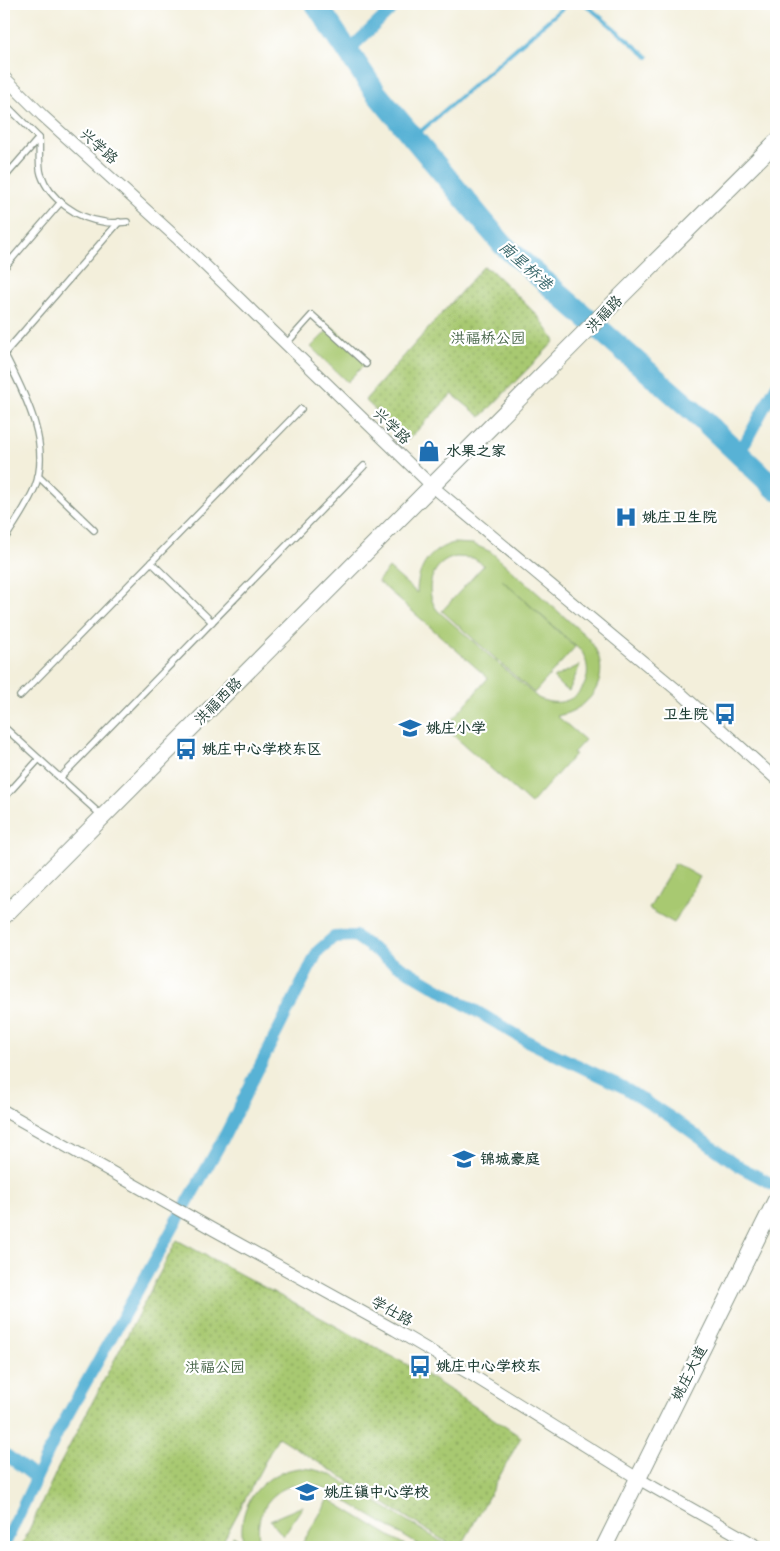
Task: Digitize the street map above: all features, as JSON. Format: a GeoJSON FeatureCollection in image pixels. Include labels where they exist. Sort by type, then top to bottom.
{"type":"FeatureCollection","features":[{"type":"Feature","properties":{"kind":"street","name":"兴学路"},"geometry":{"type":"LineString","coordinates":[[4,77],[43,116],[178,239],[432,486],[683,695],[776,779]]}},
{"type":"Feature","properties":{"kind":"street","name":"洪福路"},"geometry":{"type":"LineString","coordinates":[[432,486],[776,142]]}},
{"type":"Feature","properties":{"kind":"street","name":"洪福西路"},"geometry":{"type":"LineString","coordinates":[[4,916],[432,486]]}},
{"type":"Feature","properties":{"kind":"street","name":"学仕路"},"geometry":{"type":"LineString","coordinates":[[4,1110],[162,1201],[395,1330],[637,1478],[759,1547]]}},
{"type":"Feature","properties":{"kind":"street","name":"姚庄大道"},"geometry":{"type":"LineString","coordinates":[[604,1547],[776,1200]]}},
{"type":"Feature","properties":{"kind":"lane"},"geometry":{"type":"LineString","coordinates":[[4,103],[39,138],[40,173],[62,202],[72,211],[89,219],[105,223],[127,222]]}},
{"type":"Feature","properties":{"kind":"lane"},"geometry":{"type":"LineString","coordinates":[[4,178],[39,138]]}},
{"type":"Feature","properties":{"kind":"lane"},"geometry":{"type":"LineString","coordinates":[[4,268],[62,202]]}},
{"type":"Feature","properties":{"kind":"lane"},"geometry":{"type":"LineString","coordinates":[[4,540],[19,517],[35,486],[41,463],[36,425],[24,394],[4,353],[118,222]]}},
{"type":"Feature","properties":{"kind":"lane"},"geometry":{"type":"LineString","coordinates":[[286,344],[312,316],[366,364]]}},
{"type":"Feature","properties":{"kind":"lane"},"geometry":{"type":"LineString","coordinates":[[20,696],[301,409]]}},
{"type":"Feature","properties":{"kind":"lane"},"geometry":{"type":"LineString","coordinates":[[60,778],[364,466]]}},
{"type":"Feature","properties":{"kind":"lane"},"geometry":{"type":"LineString","coordinates":[[38,476],[94,530]]}},
{"type":"Feature","properties":{"kind":"lane"},"geometry":{"type":"LineString","coordinates":[[151,562],[212,622]]}},
{"type":"Feature","properties":{"kind":"lane"},"geometry":{"type":"LineString","coordinates":[[4,727],[103,816]]}},
{"type":"Feature","properties":{"kind":"lane"},"geometry":{"type":"LineString","coordinates":[[4,798],[39,759]]}},
{"type":"Feature","properties":{"kind":"green space","name":"洪福桥公园"},"geometry":{"type":"Polygon","coordinates":[[[483,267],[491,270],[539,317],[555,341],[481,417],[452,394],[408,440],[365,400],[483,267]]]}},
{"type":"Feature","properties":{"kind":"green space"},"geometry":{"type":"Polygon","coordinates":[[[332,326],[368,361],[347,382],[311,347],[332,326]]]}},
{"type":"Feature","properties":{"kind":"green space"},"geometry":{"type":"Polygon","coordinates":[[[454,543],[473,544],[491,552],[586,636],[595,648],[600,661],[601,673],[598,685],[592,696],[583,705],[571,712],[557,716],[585,740],[531,804],[445,728],[488,678],[378,581],[389,568],[417,593],[419,575],[426,561],[438,550],[454,543]],[[456,557],[447,560],[435,571],[430,586],[433,602],[437,610],[538,698],[550,702],[561,702],[571,699],[579,693],[587,675],[587,664],[582,652],[502,580],[575,647],[534,693],[442,611],[484,565],[473,558],[456,557]]]}},
{"type":"Feature","properties":{"kind":"green space"},"geometry":{"type":"Polygon","coordinates":[[[580,665],[569,691],[553,678],[580,665]]]}},
{"type":"Feature","properties":{"kind":"green space"},"geometry":{"type":"Polygon","coordinates":[[[675,863],[700,877],[674,923],[649,909],[675,863]]]}},
{"type":"Feature","properties":{"kind":"green space","name":"洪福公园"},"geometry":{"type":"Polygon","coordinates":[[[177,1240],[430,1377],[521,1437],[461,1547],[454,1547],[278,1437],[220,1547],[21,1547],[58,1468],[177,1240]]]}},
{"type":"Feature","properties":{"kind":"green space"},"geometry":{"type":"Polygon","coordinates":[[[300,1468],[330,1474],[450,1547],[422,1547],[324,1488],[309,1484],[295,1485],[283,1489],[273,1496],[265,1507],[260,1519],[258,1532],[261,1547],[226,1547],[233,1536],[243,1542],[242,1528],[244,1515],[248,1503],[255,1492],[274,1476],[300,1468]]]}},
{"type":"Feature","properties":{"kind":"green space"},"geometry":{"type":"Polygon","coordinates":[[[329,1499],[408,1547],[300,1547],[329,1499]]]}},
{"type":"Feature","properties":{"kind":"green space"},"geometry":{"type":"Polygon","coordinates":[[[303,1506],[283,1536],[270,1520],[303,1506]]]}},
{"type":"Feature","properties":{"kind":"waterway","name":"南星桥港"},"geometry":{"type":"LineString","coordinates":[[316,4],[376,93],[503,245],[701,418],[776,489]]}},
{"type":"Feature","properties":{"kind":"waterway"},"geometry":{"type":"LineString","coordinates":[[348,51],[397,4]]}},
{"type":"Feature","properties":{"kind":"waterway"},"geometry":{"type":"LineString","coordinates":[[413,138],[567,4]]}},
{"type":"Feature","properties":{"kind":"waterway"},"geometry":{"type":"LineString","coordinates":[[585,4],[648,57]]}},
{"type":"Feature","properties":{"kind":"waterway"},"geometry":{"type":"LineString","coordinates":[[739,454],[776,386]]}},
{"type":"Feature","properties":{"kind":"waterway"},"geometry":{"type":"LineString","coordinates":[[4,1546],[58,1432],[223,1139],[318,951],[334,937],[355,936],[386,958],[527,1041],[623,1087],[672,1118],[740,1167],[776,1186]]}},
{"type":"Feature","properties":{"kind":"waterway"},"geometry":{"type":"LineString","coordinates":[[4,1453],[36,1478]]}},
{"type":"Feature","properties":{"kind":"place","name":"水果之家"},"geometry":{"type":"Point","coordinates":[429,451]}},
{"type":"Feature","properties":{"kind":"place","name":"姚庄卫生院"},"geometry":{"type":"Point","coordinates":[626,517]}},
{"type":"Feature","properties":{"kind":"place","name":"卫生院"},"geometry":{"type":"Point","coordinates":[725,714]}},
{"type":"Feature","properties":{"kind":"place","name":"姚庄小学"},"geometry":{"type":"Point","coordinates":[410,728]}},
{"type":"Feature","properties":{"kind":"place","name":"姚庄中心学校东区"},"geometry":{"type":"Point","coordinates":[186,749]}},
{"type":"Feature","properties":{"kind":"place","name":"锦城豪庭"},"geometry":{"type":"Point","coordinates":[464,1159]}},
{"type":"Feature","properties":{"kind":"place","name":"姚庄中心学校东"},"geometry":{"type":"Point","coordinates":[420,1366]}},
{"type":"Feature","properties":{"kind":"place","name":"姚庄镇中心学校"},"geometry":{"type":"Point","coordinates":[307,1492]}}]}
